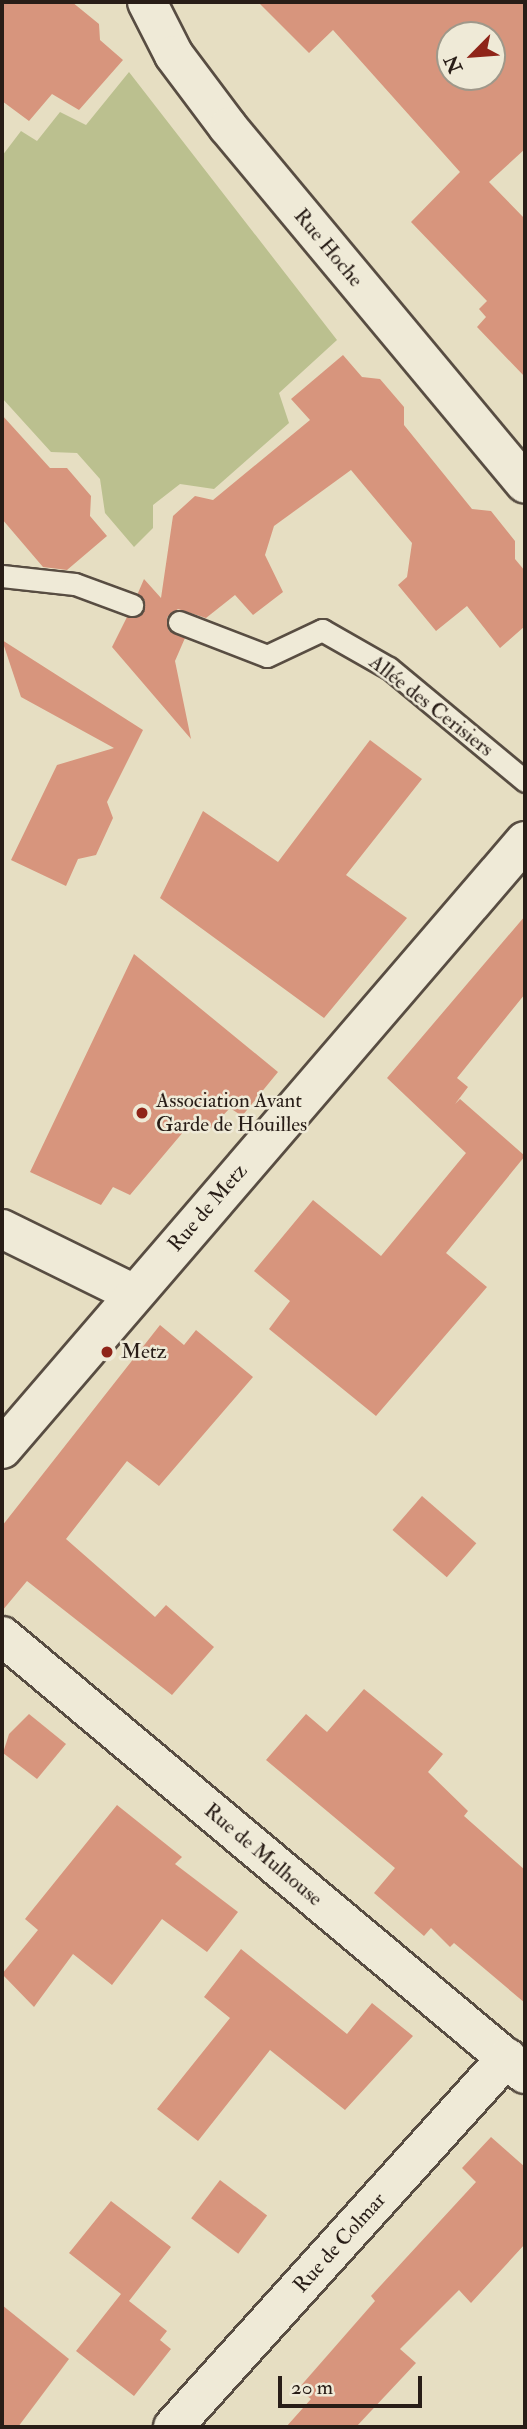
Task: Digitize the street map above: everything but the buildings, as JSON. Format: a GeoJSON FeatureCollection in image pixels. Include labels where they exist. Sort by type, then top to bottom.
{"type":"FeatureCollection","features":[{"type":"Feature","properties":{"kind":"street","name":"Rue Hoche"},"geometry":{"type":"LineString","coordinates":[[147,2],[174,55],[228,127],[522,475]]}},
{"type":"Feature","properties":{"kind":"street","name":"Rue de Metz"},"geometry":{"type":"LineString","coordinates":[[2,1449],[525,841]]}},
{"type":"Feature","properties":{"kind":"street"},"geometry":{"type":"LineString","coordinates":[[2,1229],[134,1294]]}},
{"type":"Feature","properties":{"kind":"street","name":"Rue de Mulhouse"},"geometry":{"type":"LineString","coordinates":[[2,1636],[516,2066]]}},
{"type":"Feature","properties":{"kind":"street","name":"Rue de Colmar"},"geometry":{"type":"LineString","coordinates":[[173,2427],[516,2066]]}},
{"type":"Feature","properties":{"kind":"lane"},"geometry":{"type":"LineString","coordinates":[[2,576],[75,584],[132,605]]}},
{"type":"Feature","properties":{"kind":"lane","name":"Allée des Cerisiers"},"geometry":{"type":"LineString","coordinates":[[179,622],[267,656],[323,630],[389,668],[525,781]]}},
{"type":"Feature","properties":{"kind":"green space"},"geometry":{"type":"Polygon","coordinates":[[[129,72],[337,340],[279,393],[289,423],[214,489],[180,484],[153,505],[153,528],[134,547],[105,513],[100,479],[77,453],[51,452],[2,398],[2,156],[21,131],[37,141],[60,112],[86,125],[129,72]]]}},
{"type":"Feature","properties":{"kind":"place","name":"Association Avant Garde de Houilles"},"geometry":{"type":"Point","coordinates":[142,1113]}},
{"type":"Feature","properties":{"kind":"place","name":"Metz"},"geometry":{"type":"Point","coordinates":[107,1352]}}]}
